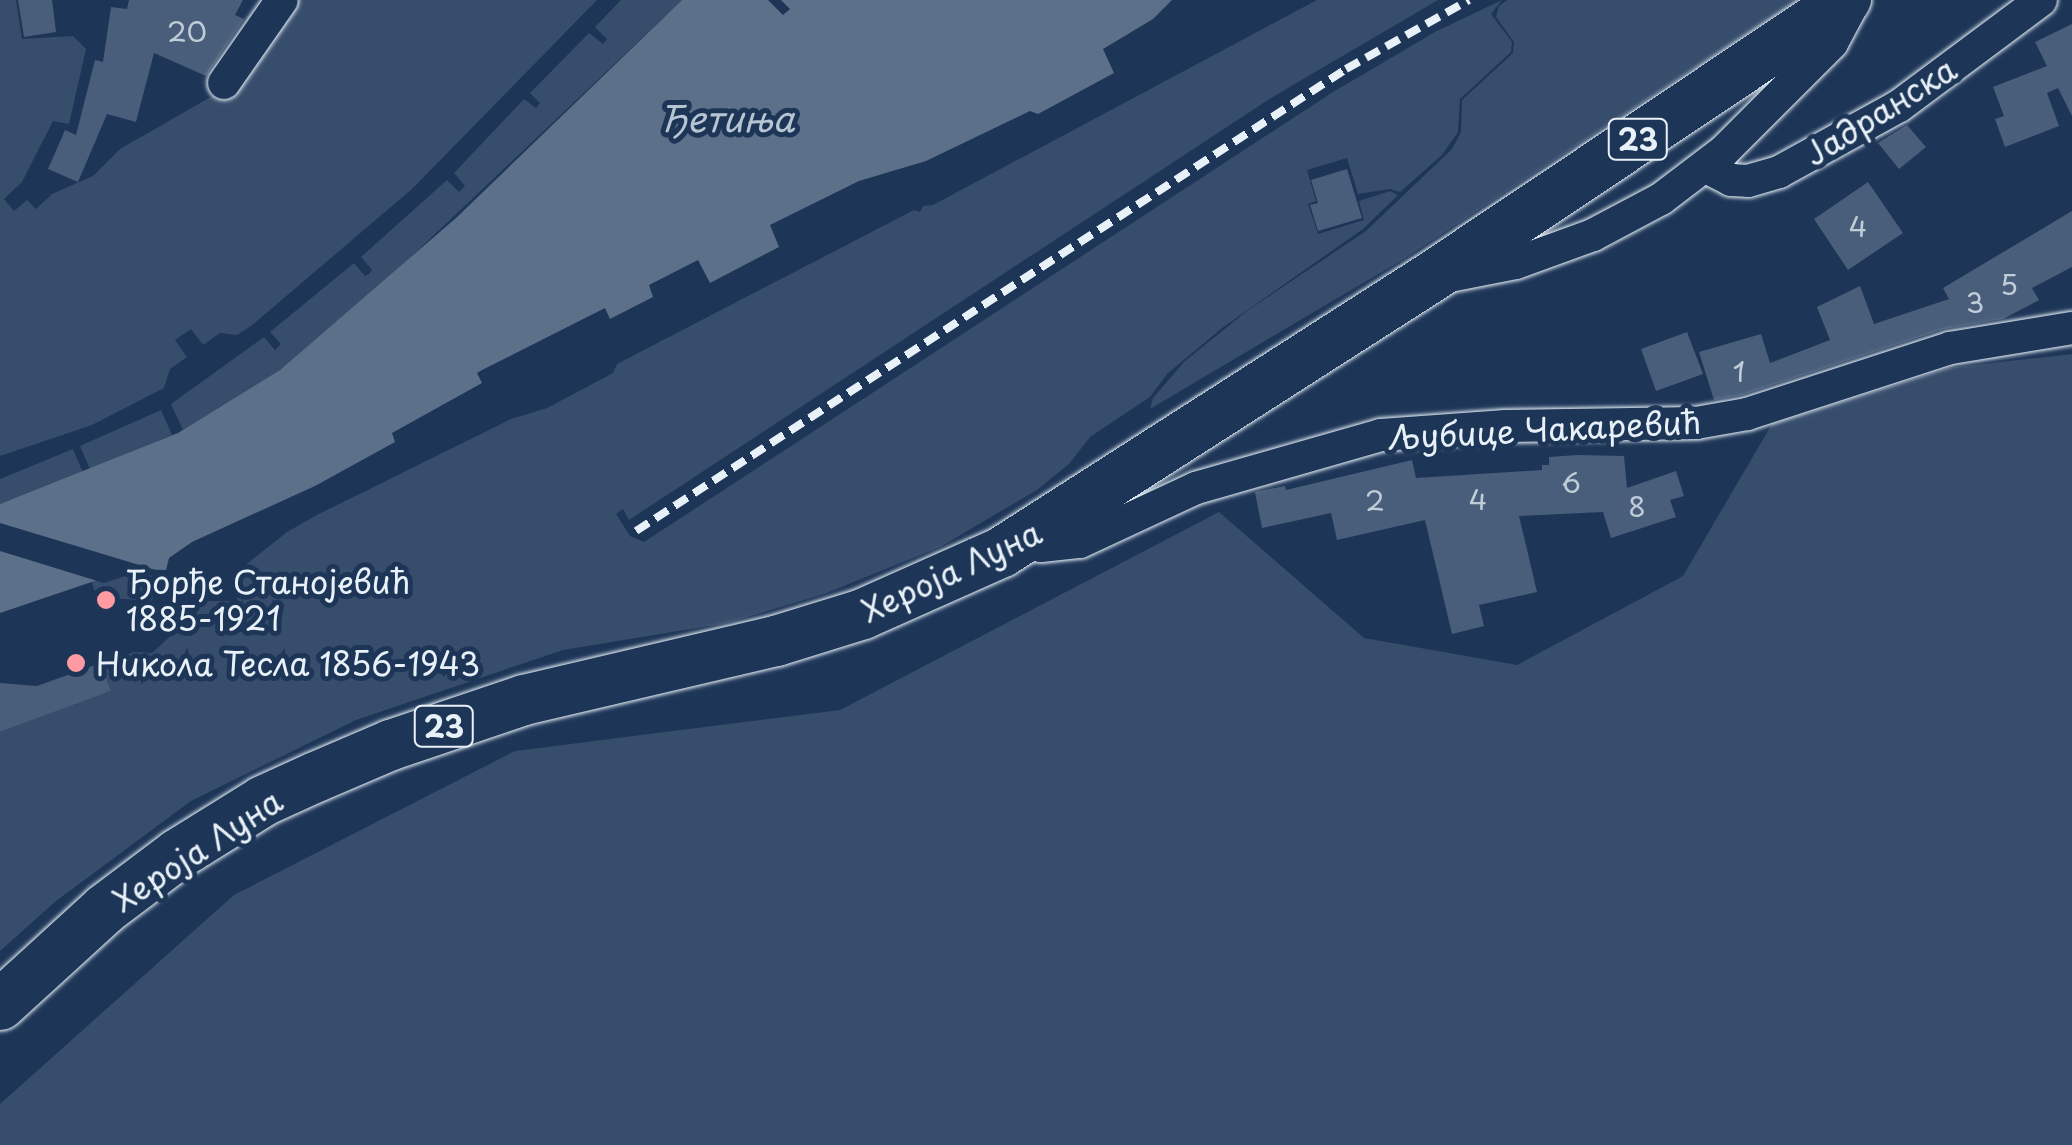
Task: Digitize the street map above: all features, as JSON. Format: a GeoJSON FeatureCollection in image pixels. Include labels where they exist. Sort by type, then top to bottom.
{"type":"FeatureCollection","features":[{"type":"Feature","properties":{"kind":"main road","name":"Хероја Луна"},"geometry":{"type":"LineString","coordinates":[[0,1005],[142,880],[263,801],[468,717],[776,641],[863,614],[1025,539],[1430,278],[1845,0]]}},
{"type":"Feature","properties":{"kind":"street"},"geometry":{"type":"LineString","coordinates":[[224,83],[282,0]]}},
{"type":"Feature","properties":{"kind":"street","name":"Јадранска"},"geometry":{"type":"LineString","coordinates":[[1430,278],[1502,268],[1593,235],[1661,199],[1706,166],[1832,43],[1856,0]]}},
{"type":"Feature","properties":{"kind":"street","name":"Јадранска"},"geometry":{"type":"LineString","coordinates":[[1706,166],[1730,180],[1762,180],[1899,106],[2041,0]]}},
{"type":"Feature","properties":{"kind":"street","name":"Љубице Чакаревић"},"geometry":{"type":"LineString","coordinates":[[1025,539],[1041,546],[1080,542],[1196,488],[1381,435],[1506,426],[1696,423],[1747,414],[1950,348],[2072,328]]}},
{"type":"Feature","properties":{"kind":"shaded area"},"geometry":{"type":"Polygon","coordinates":[[[0,0],[16,0],[22,39],[73,36],[86,49],[69,124],[53,121],[22,182],[4,199],[14,211],[27,200],[36,209],[52,194],[93,176],[120,149],[221,91],[294,0],[597,0],[412,189],[251,326],[237,335],[220,333],[203,345],[191,329],[175,340],[187,357],[170,369],[164,388],[92,425],[0,456],[0,0]]]}},
{"type":"Feature","properties":{"kind":"shaded area"},"geometry":{"type":"Polygon","coordinates":[[[621,0],[682,0],[395,272],[280,370],[183,430],[171,404],[264,337],[275,350],[281,344],[270,332],[354,263],[365,276],[369,274],[372,270],[361,257],[447,180],[459,192],[465,186],[454,173],[524,99],[536,108],[540,103],[530,93],[589,33],[603,44],[607,39],[595,27],[621,0]]]}},
{"type":"Feature","properties":{"kind":"shaded area"},"geometry":{"type":"Polygon","coordinates":[[[1317,0],[1438,0],[1271,98],[629,520],[623,509],[616,514],[630,536],[644,542],[1333,92],[1435,32],[1502,0],[1491,14],[1512,42],[1511,52],[1460,99],[1458,132],[1442,155],[1400,192],[1390,189],[1358,194],[1347,158],[1307,170],[1316,201],[1308,204],[1318,234],[1364,220],[1359,201],[1390,191],[1398,195],[1363,229],[1222,328],[1167,374],[1150,397],[1090,437],[1069,464],[1037,490],[940,547],[824,594],[727,623],[563,650],[356,720],[191,801],[56,901],[0,951],[0,732],[111,691],[102,665],[134,652],[152,653],[198,611],[202,601],[237,601],[238,571],[287,532],[317,515],[511,419],[547,408],[613,373],[617,364],[914,210],[920,212],[923,206],[933,205],[1317,0]]]}},
{"type":"Feature","properties":{"kind":"shaded area"},"geometry":{"type":"Polygon","coordinates":[[[1507,0],[1798,0],[1402,260],[1150,409],[1153,398],[1185,361],[1247,311],[1366,231],[1452,149],[1461,132],[1462,100],[1513,53],[1514,42],[1496,17],[1499,6],[1507,0]]]}},
{"type":"Feature","properties":{"kind":"shaded area"},"geometry":{"type":"Polygon","coordinates":[[[2072,354],[2072,1145],[0,1145],[0,1104],[234,895],[515,751],[840,710],[1219,512],[1364,638],[1517,665],[1683,576],[1772,424],[1949,368],[2072,354]]]}},
{"type":"Feature","properties":{"kind":"shaded area"},"geometry":{"type":"Polygon","coordinates":[[[161,410],[172,435],[90,469],[80,446],[161,410]]]}},
{"type":"Feature","properties":{"kind":"shaded area"},"geometry":{"type":"Polygon","coordinates":[[[73,449],[83,473],[0,504],[0,479],[73,449]]]}},
{"type":"Feature","properties":{"kind":"shaded area"},"geometry":{"type":"Polygon","coordinates":[[[130,569],[159,571],[152,601],[111,598],[94,590],[92,582],[130,569]]]}},
{"type":"Feature","properties":{"kind":"water","name":"Ђетиња"},"geometry":{"type":"Polygon","coordinates":[[[682,0],[768,0],[783,15],[790,9],[781,0],[1172,0],[1153,19],[1103,49],[1114,73],[1038,114],[1030,111],[926,161],[859,181],[770,225],[779,247],[710,283],[698,260],[649,285],[653,297],[610,319],[605,308],[482,370],[477,373],[482,383],[392,433],[395,442],[315,486],[192,542],[169,558],[166,570],[130,569],[0,613],[0,504],[178,433],[280,370],[456,218],[682,0]]]}},
{"type":"Feature","properties":{"kind":"pier"},"geometry":{"type":"Polygon","coordinates":[[[0,523],[159,571],[158,576],[131,574],[104,583],[0,551],[0,523]]]}},
{"type":"Feature","properties":{"kind":"building"},"geometry":{"type":"Polygon","coordinates":[[[18,0],[52,0],[56,32],[24,37],[18,0]]]}},
{"type":"Feature","properties":{"kind":"building"},"geometry":{"type":"Polygon","coordinates":[[[129,0],[243,0],[235,15],[244,19],[206,76],[154,53],[136,122],[107,114],[78,182],[48,169],[65,130],[76,135],[95,60],[103,62],[111,7],[127,9],[129,0]]]}},
{"type":"Feature","properties":{"kind":"building"},"geometry":{"type":"Polygon","coordinates":[[[2072,24],[2072,116],[2058,88],[2047,93],[2059,126],[2005,147],[1995,119],[2004,116],[1993,87],[2047,66],[2035,42],[2072,24]]]}},
{"type":"Feature","properties":{"kind":"building"},"geometry":{"type":"Polygon","coordinates":[[[1907,125],[1926,147],[1899,169],[1878,143],[1907,125]]]}},
{"type":"Feature","properties":{"kind":"building"},"geometry":{"type":"Polygon","coordinates":[[[1347,169],[1362,218],[1318,231],[1310,205],[1318,203],[1311,180],[1347,169]]]}},
{"type":"Feature","properties":{"kind":"building"},"geometry":{"type":"Polygon","coordinates":[[[1868,182],[1903,233],[1848,270],[1814,219],[1868,182]]]}},
{"type":"Feature","properties":{"kind":"building"},"geometry":{"type":"Polygon","coordinates":[[[2072,211],[2072,267],[2032,288],[2039,300],[2003,319],[1944,329],[1742,395],[1714,400],[1699,352],[1761,334],[1770,363],[1830,340],[1817,307],[1860,286],[1874,324],[1949,299],[1943,288],[2072,211]]]}},
{"type":"Feature","properties":{"kind":"building"},"geometry":{"type":"Polygon","coordinates":[[[1687,332],[1703,374],[1656,391],[1641,349],[1687,332]]]}},
{"type":"Feature","properties":{"kind":"building"},"geometry":{"type":"Polygon","coordinates":[[[1624,456],[1627,488],[1676,471],[1684,496],[1670,500],[1676,517],[1611,538],[1603,512],[1519,516],[1537,592],[1479,605],[1484,626],[1452,634],[1425,520],[1337,540],[1331,513],[1262,528],[1255,492],[1285,486],[1286,490],[1412,460],[1416,478],[1542,470],[1542,465],[1549,465],[1549,457],[1624,456]]]}},
{"type":"Feature","properties":{"kind":"building"},"geometry":{"type":"Polygon","coordinates":[[[101,663],[111,691],[0,732],[0,683],[37,686],[101,663]]]}},
{"type":"Feature","properties":{"kind":"railway"},"geometry":{"type":"LineString","coordinates":[[636,531],[1346,69],[1469,0]]}},
{"type":"Feature","properties":{"kind":"place","name":"Ђорђе Станојевић 1885-1921"},"geometry":{"type":"Point","coordinates":[106,600]}},
{"type":"Feature","properties":{"kind":"place","name":"Никола Тесла 1856-1943"},"geometry":{"type":"Point","coordinates":[76,663]}}]}
